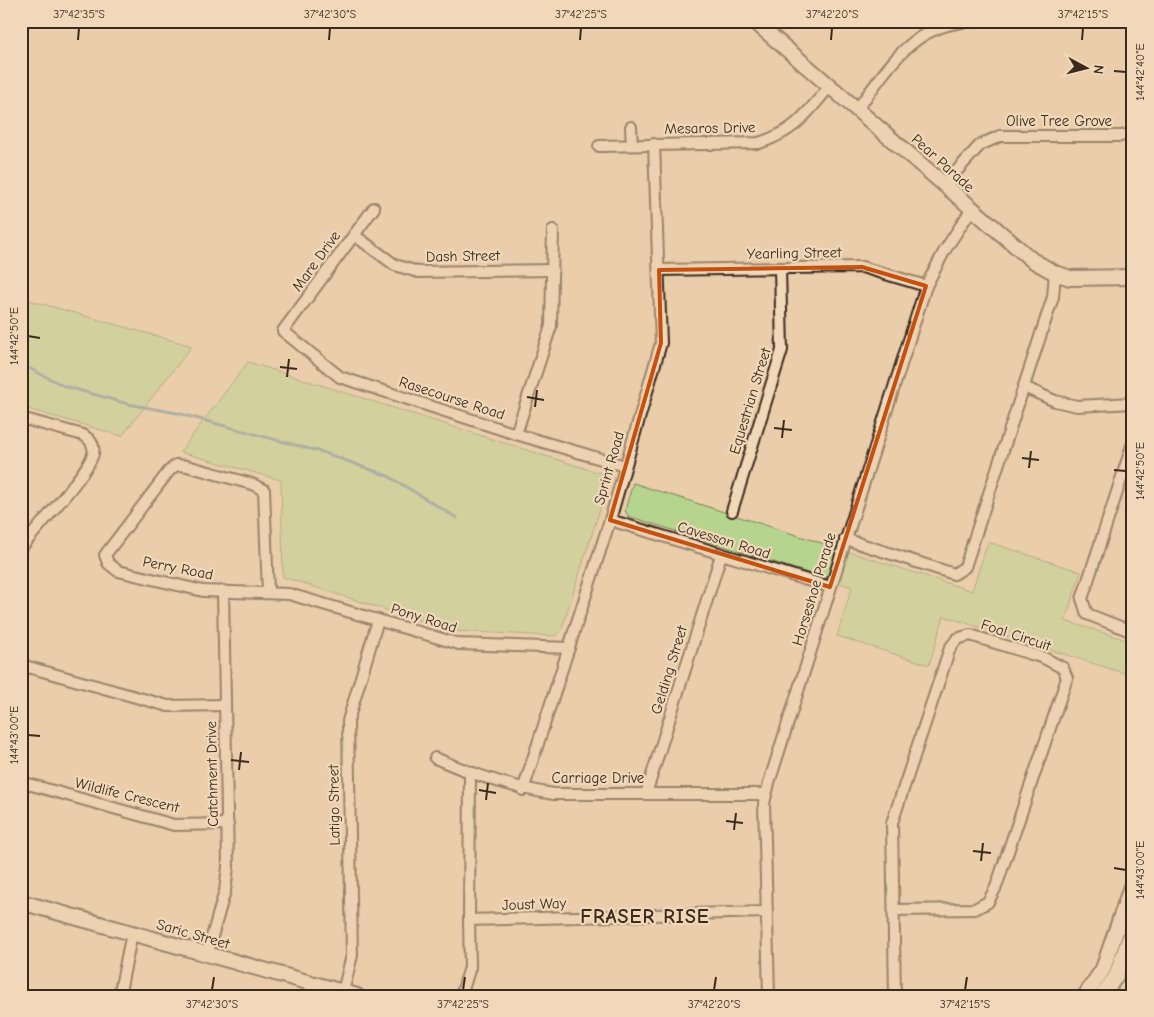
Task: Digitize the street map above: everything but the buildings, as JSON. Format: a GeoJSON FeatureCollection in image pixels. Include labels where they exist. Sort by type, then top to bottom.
{"type":"FeatureCollection","features":[{"type":"Feature","properties":{"kind":"street","name":"Pear Parade"},"geometry":{"type":"LineString","coordinates":[[754,21],[770,26],[830,86],[945,184],[971,210],[1032,260],[1055,273],[1070,278],[1133,277]]}},
{"type":"Feature","properties":{"kind":"street"},"geometry":{"type":"LineString","coordinates":[[856,109],[911,42],[937,27],[953,22],[975,21]]}},
{"type":"Feature","properties":{"kind":"street","name":"Mesaros Drive"},"geometry":{"type":"LineString","coordinates":[[599,146],[759,143],[795,127],[830,86]]}},
{"type":"Feature","properties":{"kind":"street"},"geometry":{"type":"LineString","coordinates":[[631,127],[632,145]]}},
{"type":"Feature","properties":{"kind":"street","name":"Olive Tree Grove"},"geometry":{"type":"LineString","coordinates":[[945,184],[980,145],[1000,136],[1121,136],[1133,133]]}},
{"type":"Feature","properties":{"kind":"street","name":"Sprint Road"},"geometry":{"type":"LineString","coordinates":[[523,790],[610,520],[661,343],[654,144]]}},
{"type":"Feature","properties":{"kind":"street","name":"Mare Drive"},"geometry":{"type":"LineString","coordinates":[[283,332],[374,208]]}},
{"type":"Feature","properties":{"kind":"street","name":"Horseshoe Parade"},"geometry":{"type":"LineString","coordinates":[[769,996],[764,803],[766,794],[926,286],[945,250],[971,210]]}},
{"type":"Feature","properties":{"kind":"street"},"geometry":{"type":"LineString","coordinates":[[516,434],[551,326],[553,230]]}},
{"type":"Feature","properties":{"kind":"street","name":"Dash Street"},"geometry":{"type":"LineString","coordinates":[[354,235],[395,266],[418,272],[553,270]]}},
{"type":"Feature","properties":{"kind":"street","name":"Yearling Street"},"geometry":{"type":"LineString","coordinates":[[659,270],[862,267],[926,286]]}},
{"type":"Feature","properties":{"kind":"street","name":"Equestrian Street"},"geometry":{"type":"LineString","coordinates":[[732,511],[782,350],[780,268]]}},
{"type":"Feature","properties":{"kind":"street"},"geometry":{"type":"LineString","coordinates":[[845,539],[954,574],[965,567],[1053,297],[1055,273]]}},
{"type":"Feature","properties":{"kind":"street","name":"Rasecourse Road"},"geometry":{"type":"LineString","coordinates":[[283,332],[340,377],[516,434],[625,466]]}},
{"type":"Feature","properties":{"kind":"street"},"geometry":{"type":"LineString","coordinates":[[1024,388],[1055,401],[1077,406],[1133,403]]}},
{"type":"Feature","properties":{"kind":"street"},"geometry":{"type":"LineString","coordinates":[[21,418],[83,435],[89,439],[93,448],[93,454],[84,470],[21,548]]}},
{"type":"Feature","properties":{"kind":"street"},"geometry":{"type":"LineString","coordinates":[[1133,443],[1082,598],[1086,614],[1133,632]]}},
{"type":"Feature","properties":{"kind":"street","name":"Perry Road"},"geometry":{"type":"LineString","coordinates":[[176,465],[187,466],[252,484],[264,490],[272,592],[223,591],[203,591],[118,571],[108,563],[105,555],[109,547],[169,470],[176,465]]}},
{"type":"Feature","properties":{"kind":"street","name":"Cavesson Road"},"geometry":{"type":"LineString","coordinates":[[610,520],[830,587]]}},
{"type":"Feature","properties":{"kind":"street","name":"Gelding Street"},"geometry":{"type":"LineString","coordinates":[[646,794],[721,555]]}},
{"type":"Feature","properties":{"kind":"street","name":"Catchment Drive"},"geometry":{"type":"LineString","coordinates":[[207,954],[225,891],[228,867],[223,591]]}},
{"type":"Feature","properties":{"kind":"street","name":"Pony Road"},"geometry":{"type":"LineString","coordinates":[[272,592],[290,594],[459,644],[568,648]]}},
{"type":"Feature","properties":{"kind":"street","name":"Latigo Street"},"geometry":{"type":"LineString","coordinates":[[342,992],[352,955],[348,722],[378,620]]}},
{"type":"Feature","properties":{"kind":"street","name":"Foal Circuit"},"geometry":{"type":"LineString","coordinates":[[894,910],[975,909],[988,902],[996,887],[1067,678],[1063,668],[1044,658],[970,636],[958,639],[950,648],[892,823],[894,910],[896,996]]}},
{"type":"Feature","properties":{"kind":"street"},"geometry":{"type":"LineString","coordinates":[[21,665],[168,706],[225,705]]}},
{"type":"Feature","properties":{"kind":"street","name":"Carriage Drive"},"geometry":{"type":"LineString","coordinates":[[435,758],[470,774],[523,790],[554,794],[766,794]]}},
{"type":"Feature","properties":{"kind":"street"},"geometry":{"type":"LineString","coordinates":[[461,996],[470,967],[470,774]]}},
{"type":"Feature","properties":{"kind":"street","name":"Wildlife Crescent"},"geometry":{"type":"LineString","coordinates":[[21,782],[174,825],[228,824]]}},
{"type":"Feature","properties":{"kind":"street"},"geometry":{"type":"LineString","coordinates":[[1085,996],[1103,969],[1133,881]]}},
{"type":"Feature","properties":{"kind":"street","name":"Saric Street"},"geometry":{"type":"LineString","coordinates":[[21,902],[357,996]]}},
{"type":"Feature","properties":{"kind":"street","name":"Joust Way"},"geometry":{"type":"LineString","coordinates":[[469,920],[767,912]]}},
{"type":"Feature","properties":{"kind":"street"},"geometry":{"type":"LineString","coordinates":[[1102,996],[1116,976],[1133,928]]}},
{"type":"Feature","properties":{"kind":"street"},"geometry":{"type":"LineString","coordinates":[[119,996],[136,934]]}},
{"type":"Feature","properties":{"kind":"highlighted area"},"geometry":{"type":"Polygon","coordinates":[[[862,267],[926,286],[830,587],[610,520],[661,343],[659,270],[862,267]]]}},
{"type":"Feature","properties":{"kind":"green space"},"geometry":{"type":"Polygon","coordinates":[[[21,298],[192,346],[122,436],[21,407],[21,298]]]}},
{"type":"Feature","properties":{"kind":"green space"},"geometry":{"type":"Polygon","coordinates":[[[248,362],[606,475],[609,481],[561,631],[555,636],[453,631],[283,577],[281,480],[180,452],[248,362]]]}},
{"type":"Feature","properties":{"kind":"green space"},"geometry":{"type":"Polygon","coordinates":[[[633,483],[972,591],[988,542],[1081,572],[1065,621],[1133,642],[1133,676],[944,616],[929,665],[837,636],[852,587],[628,516],[625,510],[633,483]]]}},
{"type":"Feature","properties":{"kind":"waterway"},"geometry":{"type":"LineString","coordinates":[[21,364],[64,386],[128,404],[177,413],[325,453],[388,476],[457,518]]}},
{"type":"Feature","properties":{"kind":"district","name":"FRASER RISE"},"geometry":{"type":"Point","coordinates":[645,916]}}]}
